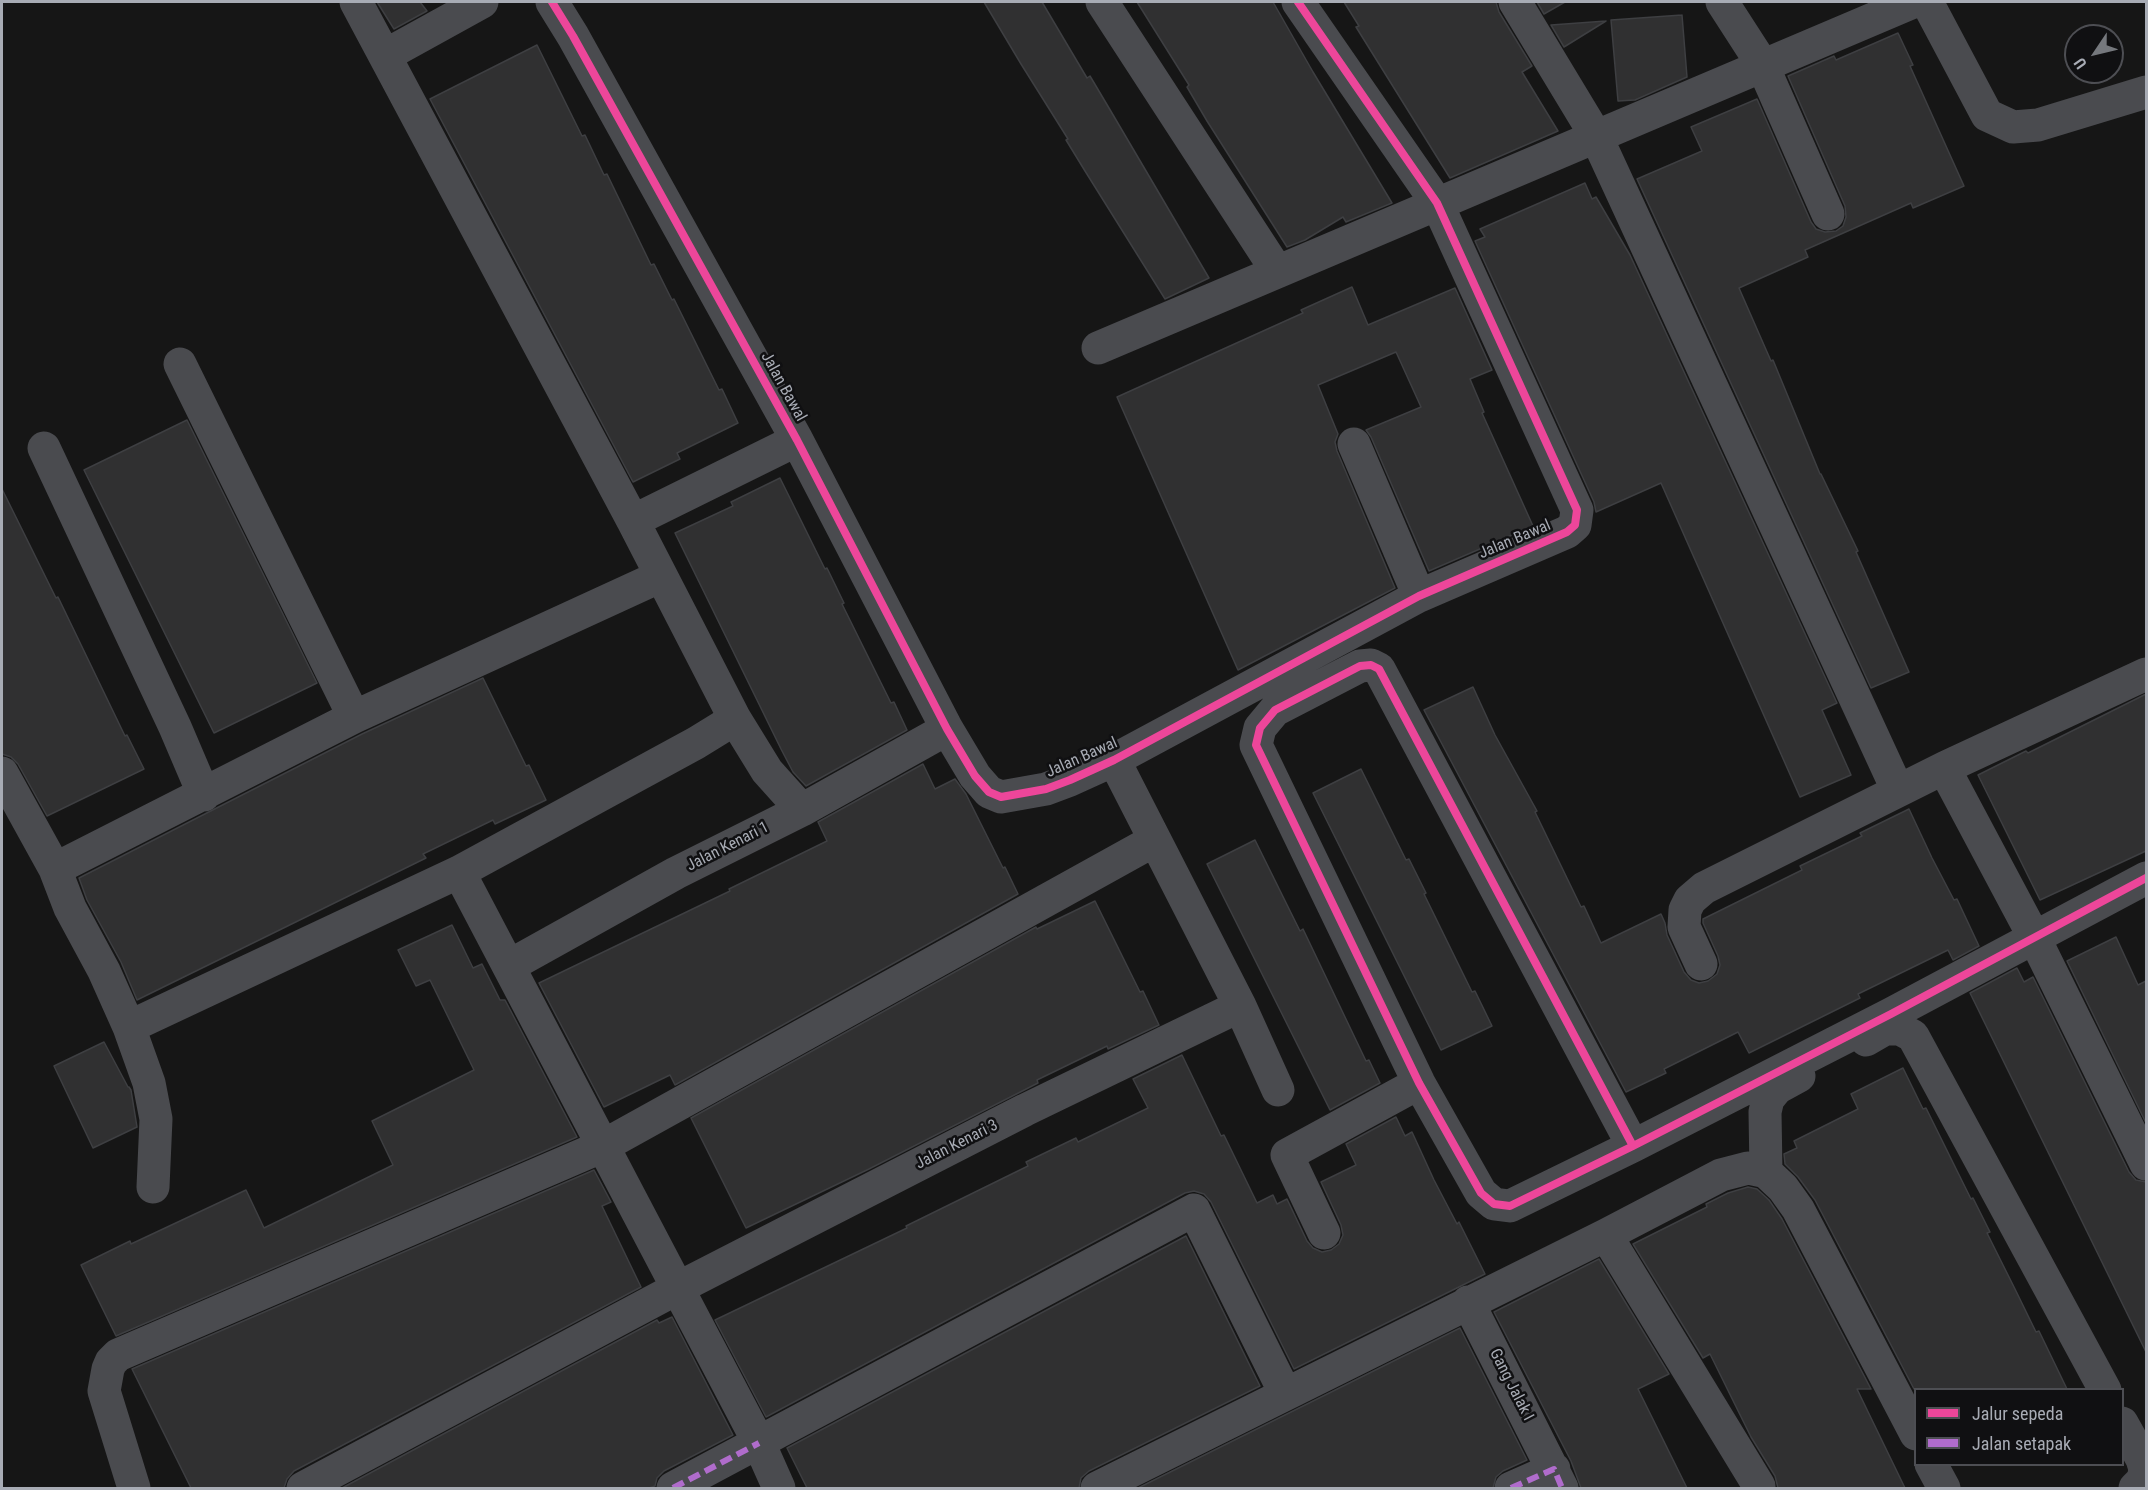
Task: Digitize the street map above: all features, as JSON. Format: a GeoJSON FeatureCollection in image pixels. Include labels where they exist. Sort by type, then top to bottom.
{"type":"FeatureCollection","features":[{"type":"Feature","properties":{"kind":"street"},"geometry":{"type":"LineString","coordinates":[[356,2],[633,521],[735,719],[767,771],[802,810]]}},
{"type":"Feature","properties":{"kind":"street"},"geometry":{"type":"LineString","coordinates":[[386,55],[482,2]]}},
{"type":"Feature","properties":{"kind":"street","name":"Jalan Bawal"},"geometry":{"type":"LineString","coordinates":[[552,2],[797,440],[947,729],[975,776],[989,792],[1002,797],[1046,789],[1114,760],[1419,596],[1567,532],[1575,525],[1577,510],[1437,203],[1298,2]]}},
{"type":"Feature","properties":{"kind":"street"},"geometry":{"type":"LineString","coordinates":[[1102,2],[1277,271]]}},
{"type":"Feature","properties":{"kind":"street"},"geometry":{"type":"LineString","coordinates":[[1515,2],[1596,136],[1898,791]]}},
{"type":"Feature","properties":{"kind":"street"},"geometry":{"type":"LineString","coordinates":[[1722,2],[1762,64],[1828,214]]}},
{"type":"Feature","properties":{"kind":"street"},"geometry":{"type":"LineString","coordinates":[[1098,348],[1762,64],[1913,2]]}},
{"type":"Feature","properties":{"kind":"street"},"geometry":{"type":"LineString","coordinates":[[1927,2],[1987,115],[2013,127],[2038,125],[2146,92]]}},
{"type":"Feature","properties":{"kind":"street"},"geometry":{"type":"LineString","coordinates":[[180,364],[354,717]]}},
{"type":"Feature","properties":{"kind":"street"},"geometry":{"type":"LineString","coordinates":[[633,521],[797,440]]}},
{"type":"Feature","properties":{"kind":"street"},"geometry":{"type":"LineString","coordinates":[[1354,444],[1419,596]]}},
{"type":"Feature","properties":{"kind":"street"},"geometry":{"type":"LineString","coordinates":[[44,448],[175,727],[204,795]]}},
{"type":"Feature","properties":{"kind":"street"},"geometry":{"type":"LineString","coordinates":[[55,869],[354,717],[661,576]]}},
{"type":"Feature","properties":{"kind":"street"},"geometry":{"type":"LineString","coordinates":[[1633,1146],[1379,669],[1371,665],[1360,666],[1275,710],[1260,728],[1256,745],[1419,1083],[1481,1193],[1494,1204],[1510,1206],[1633,1146],[1891,1014],[2146,878]]}},
{"type":"Feature","properties":{"kind":"street"},"geometry":{"type":"LineString","coordinates":[[1701,964],[1684,927],[1684,910],[1690,900],[1704,888],[1944,768],[2146,674]]}},
{"type":"Feature","properties":{"kind":"street"},"geometry":{"type":"LineString","coordinates":[[129,1027],[459,872],[686,749],[735,719]]}},
{"type":"Feature","properties":{"kind":"street","name":"Jalan Kenari 1"},"geometry":{"type":"LineString","coordinates":[[509,966],[676,873],[802,810],[947,729]]}},
{"type":"Feature","properties":{"kind":"street"},"geometry":{"type":"LineString","coordinates":[[1114,760],[1239,1006],[1278,1090]]}},
{"type":"Feature","properties":{"kind":"street"},"geometry":{"type":"LineString","coordinates":[[1944,768],[2034,937],[2146,1164]]}},
{"type":"Feature","properties":{"kind":"street"},"geometry":{"type":"LineString","coordinates":[[2,773],[55,869],[70,908],[104,971],[129,1027],[149,1083],[156,1119],[153,1187]]}},
{"type":"Feature","properties":{"kind":"street"},"geometry":{"type":"LineString","coordinates":[[134,1488],[104,1391],[108,1369],[118,1355],[603,1146],[1155,840]]}},
{"type":"Feature","properties":{"kind":"street"},"geometry":{"type":"LineString","coordinates":[[459,872],[676,1289],[759,1443],[779,1488]]}},
{"type":"Feature","properties":{"kind":"street","name":"Jalan Kenari 3"},"geometry":{"type":"LineString","coordinates":[[303,1488],[676,1289],[1025,1110],[1239,1006]]}},
{"type":"Feature","properties":{"kind":"street"},"geometry":{"type":"LineString","coordinates":[[1766,1172],[1765,1112],[1768,1100],[1777,1089],[1886,1029],[1900,1029],[1912,1036],[2104,1388]]}},
{"type":"Feature","properties":{"kind":"street"},"geometry":{"type":"LineString","coordinates":[[1324,1233],[1287,1155],[1419,1083]]}},
{"type":"Feature","properties":{"kind":"street"},"geometry":{"type":"LineString","coordinates":[[1097,1488],[1606,1235],[1721,1175],[1748,1168],[1766,1172],[1783,1188],[1798,1209],[1914,1430]]}},
{"type":"Feature","properties":{"kind":"street"},"geometry":{"type":"LineString","coordinates":[[673,1488],[1194,1210],[1285,1393]]}},
{"type":"Feature","properties":{"kind":"street"},"geometry":{"type":"LineString","coordinates":[[1606,1235],[1759,1488]]}},
{"type":"Feature","properties":{"kind":"street","name":"Gang Jalak I"},"geometry":{"type":"LineString","coordinates":[[1468,1302],[1558,1478],[1511,1488]]}},
{"type":"Feature","properties":{"kind":"street"},"geometry":{"type":"LineString","coordinates":[[2124,1427],[2145,1469],[2143,1480],[2135,1488]]}},
{"type":"Feature","properties":{"kind":"street"},"geometry":{"type":"LineString","coordinates":[[1932,1466],[1944,1488]]}},
{"type":"Feature","properties":{"kind":"building"},"geometry":{"type":"Polygon","coordinates":[[[377,2],[420,2],[427,11],[394,29],[377,2]]]}},
{"type":"Feature","properties":{"kind":"building"},"geometry":{"type":"Polygon","coordinates":[[[984,2],[1042,2],[1087,78],[1090,76],[1209,278],[1165,299],[984,2]]]}},
{"type":"Feature","properties":{"kind":"building"},"geometry":{"type":"Polygon","coordinates":[[[1137,2],[1273,2],[1392,203],[1346,222],[1343,217],[1305,240],[1287,247],[1207,121],[1187,87],[1189,85],[1137,2]]]}},
{"type":"Feature","properties":{"kind":"building"},"geometry":{"type":"Polygon","coordinates":[[[1344,2],[1496,2],[1499,12],[1532,66],[1522,72],[1558,131],[1450,178],[1356,27],[1359,26],[1344,2]]]}},
{"type":"Feature","properties":{"kind":"building"},"geometry":{"type":"Polygon","coordinates":[[[1537,2],[1565,2],[1544,14],[1537,2]]]}},
{"type":"Feature","properties":{"kind":"building"},"geometry":{"type":"Polygon","coordinates":[[[1682,15],[1687,77],[1635,100],[1618,101],[1611,20],[1682,15]]]}},
{"type":"Feature","properties":{"kind":"building"},"geometry":{"type":"Polygon","coordinates":[[[1606,21],[1564,47],[1551,25],[1606,21]]]}},
{"type":"Feature","properties":{"kind":"building"},"geometry":{"type":"Polygon","coordinates":[[[1898,33],[1913,65],[1910,66],[1964,186],[1913,208],[1911,203],[1805,250],[1808,257],[1739,288],[1771,361],[1773,360],[1820,474],[1858,551],[1856,552],[1909,672],[1871,688],[1637,179],[1702,151],[1691,127],[1757,99],[1811,222],[1816,229],[1825,232],[1836,231],[1843,226],[1846,217],[1845,206],[1788,76],[1834,56],[1836,60],[1898,33]]]}},
{"type":"Feature","properties":{"kind":"building"},"geometry":{"type":"Polygon","coordinates":[[[537,45],[582,136],[585,135],[604,175],[607,174],[651,265],[654,264],[672,300],[674,299],[738,423],[677,453],[680,459],[633,482],[430,99],[537,45]]]}},
{"type":"Feature","properties":{"kind":"building"},"geometry":{"type":"Polygon","coordinates":[[[1585,183],[1592,199],[1596,197],[1630,255],[1837,703],[1822,710],[1851,775],[1800,797],[1661,483],[1596,512],[1594,502],[1475,241],[1485,237],[1480,229],[1585,183]]]}},
{"type":"Feature","properties":{"kind":"building"},"geometry":{"type":"Polygon","coordinates":[[[1352,287],[1368,325],[1455,288],[1492,370],[1470,379],[1484,412],[1482,413],[1533,526],[1429,571],[1366,430],[1421,407],[1396,352],[1318,385],[1338,434],[1335,442],[1337,451],[1395,588],[1238,670],[1117,397],[1303,313],[1301,310],[1352,287]]]}},
{"type":"Feature","properties":{"kind":"building"},"geometry":{"type":"Polygon","coordinates":[[[187,420],[317,683],[214,733],[84,470],[187,420]]]}},
{"type":"Feature","properties":{"kind":"building"},"geometry":{"type":"Polygon","coordinates":[[[780,478],[825,569],[827,568],[844,603],[842,604],[891,703],[894,702],[907,730],[806,786],[793,772],[781,749],[675,533],[733,506],[731,502],[780,478]]]}},
{"type":"Feature","properties":{"kind":"building"},"geometry":{"type":"Polygon","coordinates":[[[2,489],[56,598],[58,597],[125,736],[127,735],[144,769],[47,816],[18,764],[11,757],[2,754],[2,489]]]}},
{"type":"Feature","properties":{"kind":"building"},"geometry":{"type":"Polygon","coordinates":[[[483,678],[526,766],[529,765],[546,800],[495,824],[493,820],[423,854],[426,858],[137,1000],[121,962],[87,900],[79,878],[362,734],[483,678]]]}},
{"type":"Feature","properties":{"kind":"building"},"geometry":{"type":"Polygon","coordinates":[[[1473,687],[1601,943],[1661,914],[1667,935],[1684,972],[1691,980],[1699,983],[1708,981],[1717,974],[1720,965],[1703,919],[1802,870],[1800,866],[1862,836],[1860,833],[1909,809],[1932,858],[1954,900],[1957,899],[1979,946],[1953,960],[1948,950],[1858,994],[1860,998],[1749,1053],[1738,1032],[1664,1069],[1666,1073],[1626,1092],[1424,710],[1473,687]]]}},
{"type":"Feature","properties":{"kind":"building"},"geometry":{"type":"Polygon","coordinates":[[[2146,694],[2146,851],[2040,900],[1978,775],[2026,751],[2028,753],[2146,694]]]}},
{"type":"Feature","properties":{"kind":"building"},"geometry":{"type":"Polygon","coordinates":[[[923,764],[935,789],[955,779],[966,794],[1018,894],[675,1085],[670,1075],[604,1107],[539,983],[730,891],[729,889],[827,841],[818,822],[923,764]]]}},
{"type":"Feature","properties":{"kind":"building"},"geometry":{"type":"Polygon","coordinates":[[[1361,769],[1406,860],[1409,859],[1426,893],[1424,894],[1472,992],[1475,991],[1492,1026],[1441,1050],[1313,793],[1361,769]]]}},
{"type":"Feature","properties":{"kind":"building"},"geometry":{"type":"Polygon","coordinates":[[[1255,840],[1300,931],[1303,929],[1366,1061],[1369,1060],[1380,1083],[1330,1110],[1207,864],[1255,840]]]}},
{"type":"Feature","properties":{"kind":"building"},"geometry":{"type":"Polygon","coordinates":[[[1095,901],[1159,1025],[1108,1049],[1107,1046],[1037,1080],[1038,1083],[869,1169],[746,1228],[691,1118],[1036,927],[1037,929],[1095,901]]]}},
{"type":"Feature","properties":{"kind":"building"},"geometry":{"type":"Polygon","coordinates":[[[452,925],[473,968],[482,964],[500,1000],[505,1000],[577,1137],[116,1336],[81,1265],[246,1190],[264,1228],[393,1165],[372,1121],[474,1070],[430,980],[416,986],[398,950],[452,925]]]}},
{"type":"Feature","properties":{"kind":"building"},"geometry":{"type":"Polygon","coordinates":[[[2116,937],[2138,985],[2146,981],[2146,1123],[2067,961],[2116,937]]]}},
{"type":"Feature","properties":{"kind":"building"},"geometry":{"type":"Polygon","coordinates":[[[2017,968],[2024,982],[2033,977],[2129,1172],[2136,1180],[2146,1182],[2146,1352],[1970,993],[2017,968]]]}},
{"type":"Feature","properties":{"kind":"building"},"geometry":{"type":"Polygon","coordinates":[[[104,1042],[131,1090],[137,1127],[93,1148],[54,1066],[104,1042]]]}},
{"type":"Feature","properties":{"kind":"building"},"geometry":{"type":"Polygon","coordinates":[[[1182,1055],[1221,1136],[1224,1135],[1257,1203],[1273,1195],[1277,1204],[1287,1199],[1307,1241],[1313,1248],[1322,1252],[1331,1250],[1339,1244],[1343,1235],[1341,1225],[1321,1182],[1356,1165],[1346,1144],[1396,1117],[1405,1136],[1412,1132],[1434,1180],[1457,1224],[1459,1222],[1485,1274],[1294,1369],[1211,1202],[1204,1194],[1194,1191],[1185,1193],[766,1417],[715,1320],[907,1228],[906,1226],[1028,1166],[1026,1162],[1076,1138],[1078,1142],[1148,1108],[1133,1079],[1182,1055]]]}},
{"type":"Feature","properties":{"kind":"building"},"geometry":{"type":"Polygon","coordinates":[[[1903,1068],[1923,1109],[1926,1108],[1971,1199],[1973,1198],[1990,1232],[1987,1233],[2067,1388],[1914,1389],[1815,1200],[1785,1164],[1784,1154],[1797,1148],[1794,1141],[1858,1109],[1851,1094],[1903,1068]]]}},
{"type":"Feature","properties":{"kind":"building"},"geometry":{"type":"Polygon","coordinates":[[[594,1170],[611,1202],[602,1206],[641,1287],[294,1471],[287,1479],[284,1488],[191,1488],[132,1369],[594,1170]]]}},
{"type":"Feature","properties":{"kind":"building"},"geometry":{"type":"Polygon","coordinates":[[[1748,1187],[1757,1189],[1769,1200],[1782,1219],[1871,1389],[1857,1389],[1905,1488],[1778,1488],[1775,1476],[1751,1437],[1710,1354],[1703,1358],[1633,1244],[1707,1207],[1706,1204],[1728,1193],[1748,1187]]]}},
{"type":"Feature","properties":{"kind":"building"},"geometry":{"type":"Polygon","coordinates":[[[1186,1236],[1260,1386],[1089,1471],[1081,1478],[1079,1488],[807,1488],[787,1448],[1186,1236]]]}},
{"type":"Feature","properties":{"kind":"building"},"geometry":{"type":"Polygon","coordinates":[[[1599,1259],[1669,1374],[1638,1389],[1687,1488],[1581,1488],[1571,1461],[1494,1312],[1599,1259]]]}},
{"type":"Feature","properties":{"kind":"building"},"geometry":{"type":"Polygon","coordinates":[[[672,1317],[733,1435],[664,1471],[657,1478],[655,1486],[649,1488],[342,1488],[657,1320],[659,1323],[672,1317]]]}},
{"type":"Feature","properties":{"kind":"building"},"geometry":{"type":"Polygon","coordinates":[[[1460,1328],[1527,1460],[1503,1471],[1496,1477],[1493,1488],[1138,1488],[1460,1328]]]}},
{"type":"Feature","properties":{"kind":"marked path"},"geometry":{"type":"LineString","coordinates":[[673,1488],[759,1443]]}},
{"type":"Feature","properties":{"kind":"marked path"},"geometry":{"type":"LineString","coordinates":[[1511,1488],[1554,1469],[1562,1488]]}},
{"type":"Feature","properties":{"kind":"cycle path"},"geometry":{"type":"LineString","coordinates":[[552,2],[797,440],[947,729],[975,776],[989,792],[1001,797],[1046,789],[1114,760],[1419,596],[1567,532],[1575,525],[1577,510],[1437,203],[1298,2]]}},
{"type":"Feature","properties":{"kind":"cycle path"},"geometry":{"type":"LineString","coordinates":[[1633,1146],[1379,669],[1371,665],[1360,666],[1275,710],[1260,728],[1256,745],[1419,1083],[1481,1193],[1494,1204],[1510,1206],[1633,1146],[1891,1014],[2146,878]]}}]}
